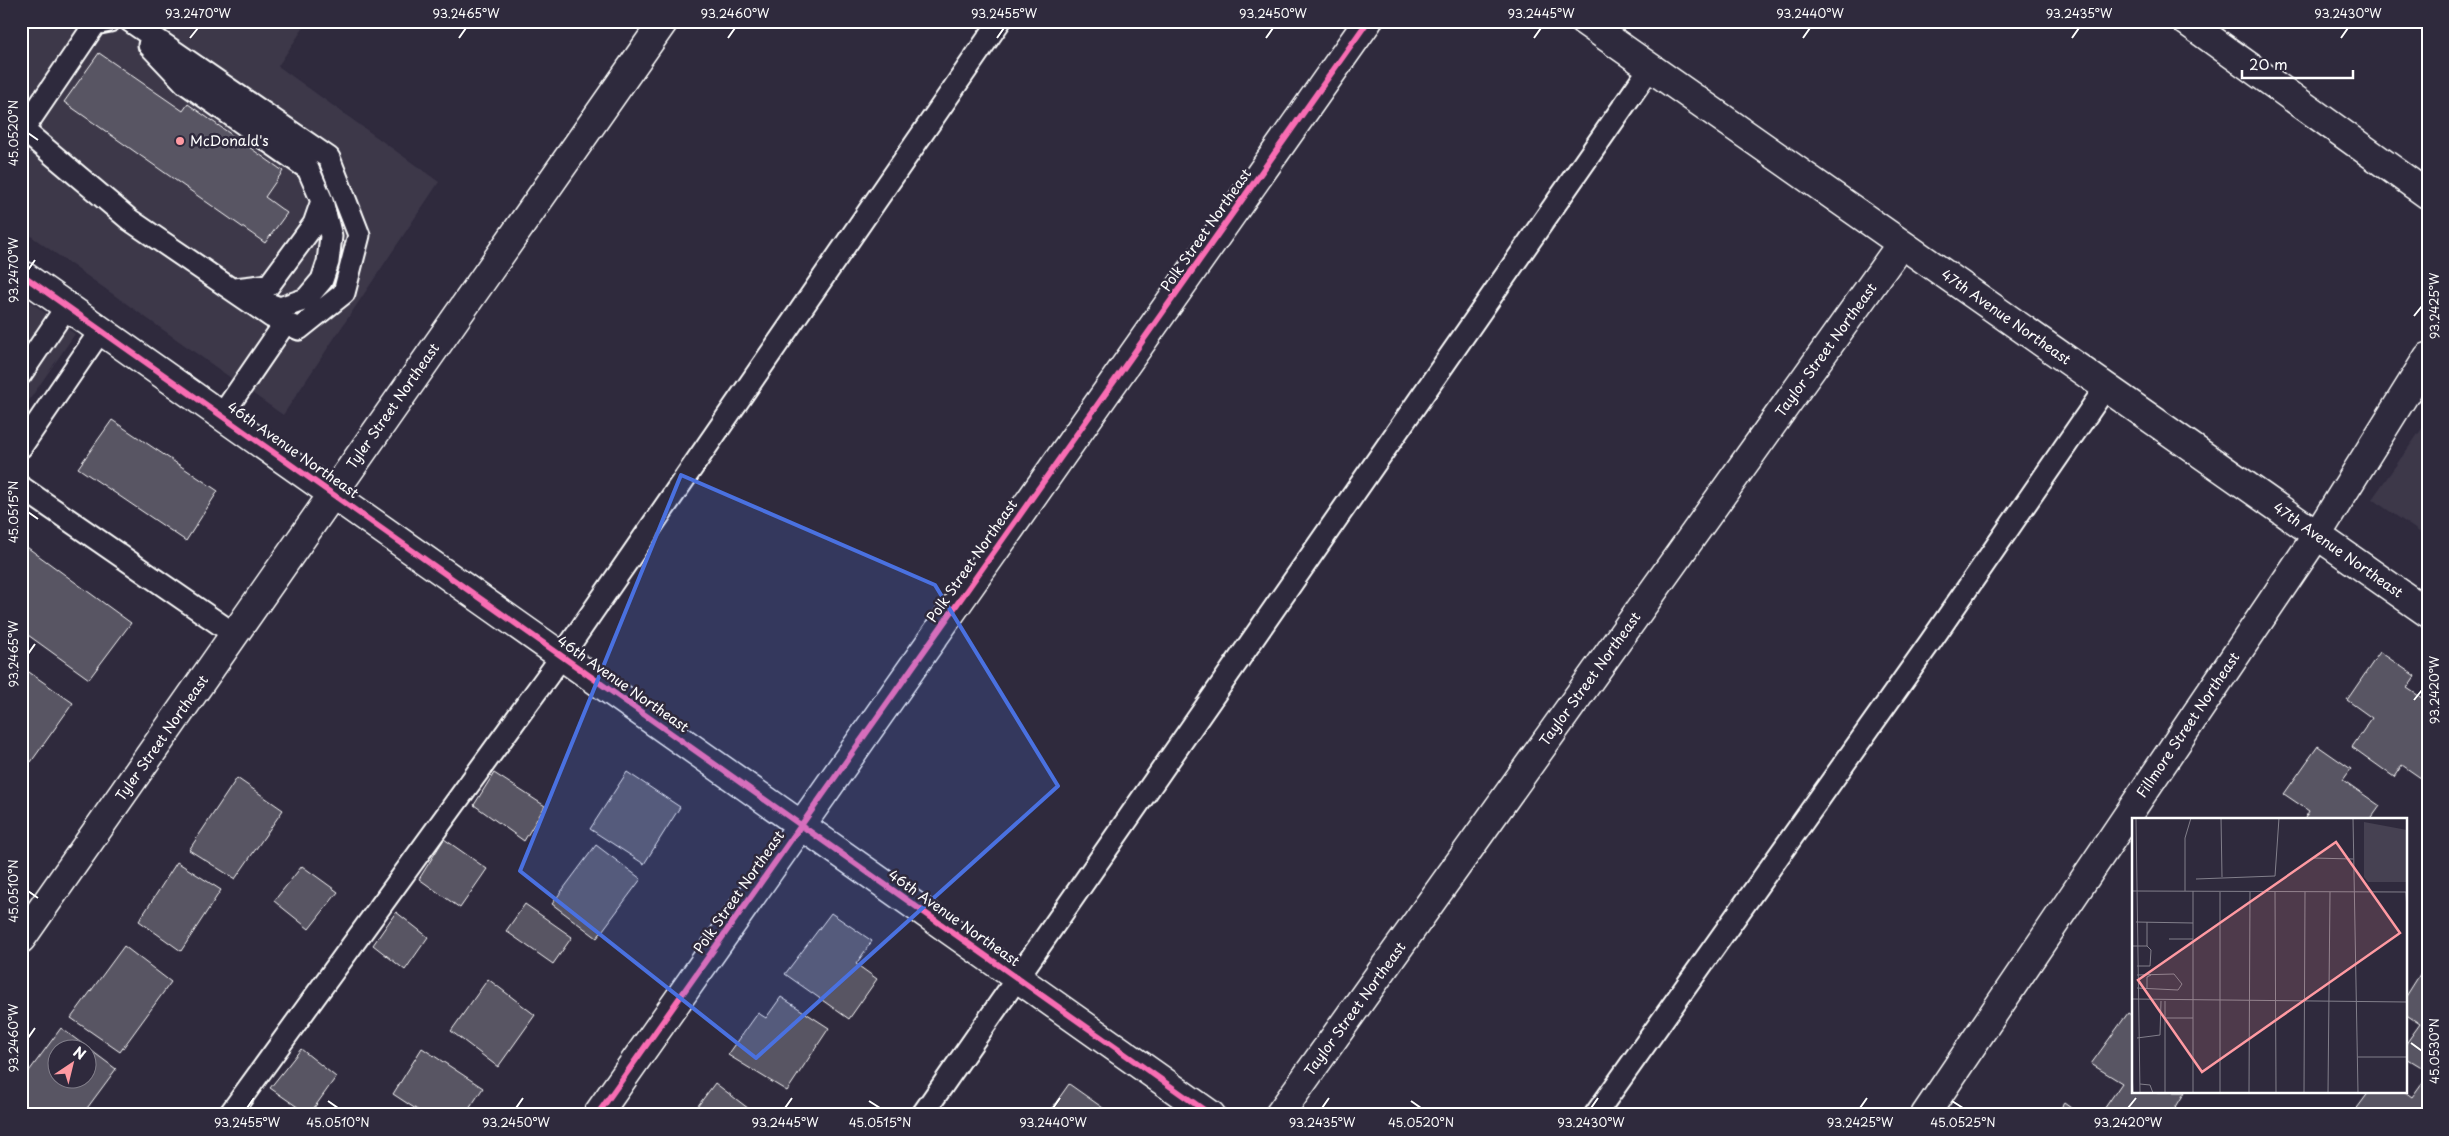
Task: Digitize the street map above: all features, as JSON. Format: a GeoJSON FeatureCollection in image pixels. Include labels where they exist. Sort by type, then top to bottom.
{"type":"FeatureCollection","features":[{"type":"Feature","properties":{"kind":"street","name":"Tyler Street Northeast"},"geometry":{"type":"LineString","coordinates":[[21,939],[664,21]]}},
{"type":"Feature","properties":{"kind":"street","name":"Polk Street Northeast"},"geometry":{"type":"LineString","coordinates":[[597,1115],[1368,21]]}},
{"type":"Feature","properties":{"kind":"street","name":"47th Avenue Northeast"},"geometry":{"type":"LineString","coordinates":[[1584,21],[2428,613]]}},
{"type":"Feature","properties":{"kind":"street"},"geometry":{"type":"LineString","coordinates":[[2186,21],[2428,195]]}},
{"type":"Feature","properties":{"kind":"street","name":"Taylor Street Northeast"},"geometry":{"type":"LineString","coordinates":[[1279,1115],[1901,244]]}},
{"type":"Feature","properties":{"kind":"street","name":"46th Avenue Northeast"},"geometry":{"type":"LineString","coordinates":[[21,274],[1211,1115]]}},
{"type":"Feature","properties":{"kind":"street","name":"Fillmore Street Northeast"},"geometry":{"type":"LineString","coordinates":[[1925,1115],[2316,535],[2428,357]]}},
{"type":"Feature","properties":{"kind":"lane"},"geometry":{"type":"LineString","coordinates":[[110,21],[95,24],[22,129],[130,220],[272,317],[299,328],[344,293],[359,235],[329,158],[129,21]]}},
{"type":"Feature","properties":{"kind":"lane"},"geometry":{"type":"LineString","coordinates":[[129,21],[185,83],[308,169],[322,201],[331,236],[328,262],[322,280],[306,299],[280,308],[232,290]]}},
{"type":"Feature","properties":{"kind":"lane"},"geometry":{"type":"LineString","coordinates":[[229,1115],[562,656],[1000,21]]}},
{"type":"Feature","properties":{"kind":"lane"},"geometry":{"type":"LineString","coordinates":[[922,1115],[1016,977],[1650,68]]}},
{"type":"Feature","properties":{"kind":"lane"},"geometry":{"type":"LineString","coordinates":[[232,290],[269,285],[314,224],[322,201]]}},
{"type":"Feature","properties":{"kind":"lane"},"geometry":{"type":"LineString","coordinates":[[21,374],[68,306]]}},
{"type":"Feature","properties":{"kind":"lane"},"geometry":{"type":"LineString","coordinates":[[222,415],[285,323]]}},
{"type":"Feature","properties":{"kind":"lane"},"geometry":{"type":"LineString","coordinates":[[21,447],[101,330]]}},
{"type":"Feature","properties":{"kind":"lane"},"geometry":{"type":"LineString","coordinates":[[1595,1115],[1931,641],[2106,387]]}},
{"type":"Feature","properties":{"kind":"lane"},"geometry":{"type":"LineString","coordinates":[[21,487],[234,634]]}},
{"type":"Feature","properties":{"kind":"highlighted area"},"geometry":{"type":"Polygon","coordinates":[[[681,475],[935,585],[1058,786],[756,1058],[520,871],[681,475]]]}},
{"type":"Feature","properties":{"kind":"shaded area"},"geometry":{"type":"Polygon","coordinates":[[[29,21],[308,21],[278,66],[439,182],[283,415],[21,229],[21,33],[29,21]]]}},
{"type":"Feature","properties":{"kind":"shaded area"},"geometry":{"type":"Polygon","coordinates":[[[21,295],[75,334],[21,412],[21,295]]]}},
{"type":"Feature","properties":{"kind":"shaded area"},"geometry":{"type":"Polygon","coordinates":[[[2428,420],[2428,538],[2372,499],[2428,420]]]}},
{"type":"Feature","properties":{"kind":"building","name":"McDonald's"},"geometry":{"type":"Polygon","coordinates":[[[99,53],[183,111],[188,104],[283,171],[265,197],[287,213],[265,243],[64,102],[99,53]]]}},
{"type":"Feature","properties":{"kind":"building"},"geometry":{"type":"Polygon","coordinates":[[[112,420],[218,491],[186,541],[78,468],[112,420]]]}},
{"type":"Feature","properties":{"kind":"building"},"geometry":{"type":"Polygon","coordinates":[[[24,545],[131,623],[89,679],[21,630],[21,550],[24,545]]]}},
{"type":"Feature","properties":{"kind":"building"},"geometry":{"type":"Polygon","coordinates":[[[2380,652],[2415,676],[2407,688],[2428,702],[2428,783],[2402,765],[2394,777],[2352,747],[2372,718],[2347,700],[2380,652]]]}},
{"type":"Feature","properties":{"kind":"building"},"geometry":{"type":"Polygon","coordinates":[[[26,670],[73,703],[31,762],[21,755],[21,677],[26,670]]]}},
{"type":"Feature","properties":{"kind":"building"},"geometry":{"type":"Polygon","coordinates":[[[2318,746],[2351,769],[2343,780],[2380,806],[2371,818],[2305,818],[2309,811],[2284,794],[2318,746]]]}},
{"type":"Feature","properties":{"kind":"building"},"geometry":{"type":"Polygon","coordinates":[[[627,772],[680,807],[644,864],[590,829],[627,772]]]}},
{"type":"Feature","properties":{"kind":"building"},"geometry":{"type":"Polygon","coordinates":[[[494,773],[545,806],[524,841],[474,805],[494,773]]]}},
{"type":"Feature","properties":{"kind":"building"},"geometry":{"type":"Polygon","coordinates":[[[237,778],[283,810],[235,879],[189,850],[237,778]]]}},
{"type":"Feature","properties":{"kind":"building"},"geometry":{"type":"Polygon","coordinates":[[[444,839],[487,869],[460,908],[419,879],[444,839]]]}},
{"type":"Feature","properties":{"kind":"building"},"geometry":{"type":"Polygon","coordinates":[[[596,845],[641,879],[597,938],[552,904],[596,845]]]}},
{"type":"Feature","properties":{"kind":"building"},"geometry":{"type":"Polygon","coordinates":[[[177,862],[221,890],[181,951],[139,921],[177,862]]]}},
{"type":"Feature","properties":{"kind":"building"},"geometry":{"type":"Polygon","coordinates":[[[302,866],[338,892],[309,929],[274,901],[302,866]]]}},
{"type":"Feature","properties":{"kind":"building"},"geometry":{"type":"Polygon","coordinates":[[[525,904],[572,937],[553,964],[506,931],[525,904]]]}},
{"type":"Feature","properties":{"kind":"building"},"geometry":{"type":"Polygon","coordinates":[[[396,912],[428,937],[405,970],[373,945],[396,912]]]}},
{"type":"Feature","properties":{"kind":"building"},"geometry":{"type":"Polygon","coordinates":[[[831,913],[872,941],[856,964],[877,979],[849,1019],[785,974],[831,913]]]}},
{"type":"Feature","properties":{"kind":"building"},"geometry":{"type":"Polygon","coordinates":[[[124,946],[171,982],[120,1052],[71,1018],[124,946]]]}},
{"type":"Feature","properties":{"kind":"building"},"geometry":{"type":"Polygon","coordinates":[[[2422,971],[2428,975],[2428,1071],[2406,1058],[2406,1044],[2420,1024],[2406,1015],[2406,996],[2422,971]]]}},
{"type":"Feature","properties":{"kind":"building"},"geometry":{"type":"Polygon","coordinates":[[[488,979],[535,1015],[498,1067],[451,1031],[488,979]]]}},
{"type":"Feature","properties":{"kind":"building"},"geometry":{"type":"Polygon","coordinates":[[[781,997],[829,1028],[787,1091],[728,1055],[758,1013],[766,1018],[781,997]]]}},
{"type":"Feature","properties":{"kind":"building"},"geometry":{"type":"Polygon","coordinates":[[[2128,1013],[2132,1015],[2132,1094],[2184,1094],[2171,1115],[2106,1115],[2102,1112],[2122,1083],[2091,1064],[2128,1013]]]}},
{"type":"Feature","properties":{"kind":"building"},"geometry":{"type":"Polygon","coordinates":[[[61,1028],[74,1038],[54,1038],[61,1028]]]}},
{"type":"Feature","properties":{"kind":"building"},"geometry":{"type":"Polygon","coordinates":[[[48,1046],[48,1088],[98,1088],[98,1056],[116,1069],[82,1115],[27,1115],[21,1110],[21,1082],[48,1046]]]}},
{"type":"Feature","properties":{"kind":"building"},"geometry":{"type":"Polygon","coordinates":[[[422,1048],[483,1088],[465,1115],[425,1115],[393,1094],[422,1048]]]}},
{"type":"Feature","properties":{"kind":"building"},"geometry":{"type":"Polygon","coordinates":[[[301,1049],[336,1077],[309,1115],[270,1088],[301,1049]]]}},
{"type":"Feature","properties":{"kind":"building"},"geometry":{"type":"Polygon","coordinates":[[[715,1083],[757,1115],[691,1115],[715,1083]]]}},
{"type":"Feature","properties":{"kind":"building"},"geometry":{"type":"Polygon","coordinates":[[[2422,1083],[2428,1087],[2428,1115],[2352,1115],[2368,1094],[2406,1093],[2412,1097],[2422,1083]]]}},
{"type":"Feature","properties":{"kind":"building"},"geometry":{"type":"Polygon","coordinates":[[[1069,1084],[1113,1115],[1047,1115],[1069,1084]]]}},
{"type":"Feature","properties":{"kind":"building"},"geometry":{"type":"Polygon","coordinates":[[[2064,1103],[2081,1115],[2056,1115],[2064,1103]]]}},
{"type":"Feature","properties":{"kind":"cycle path"},"geometry":{"type":"LineString","coordinates":[[597,1115],[1368,21]]}},
{"type":"Feature","properties":{"kind":"cycle path"},"geometry":{"type":"LineString","coordinates":[[21,274],[1211,1115]]}},
{"type":"Feature","properties":{"kind":"place","name":"McDonald's"},"geometry":{"type":"Point","coordinates":[180,141]}}]}
